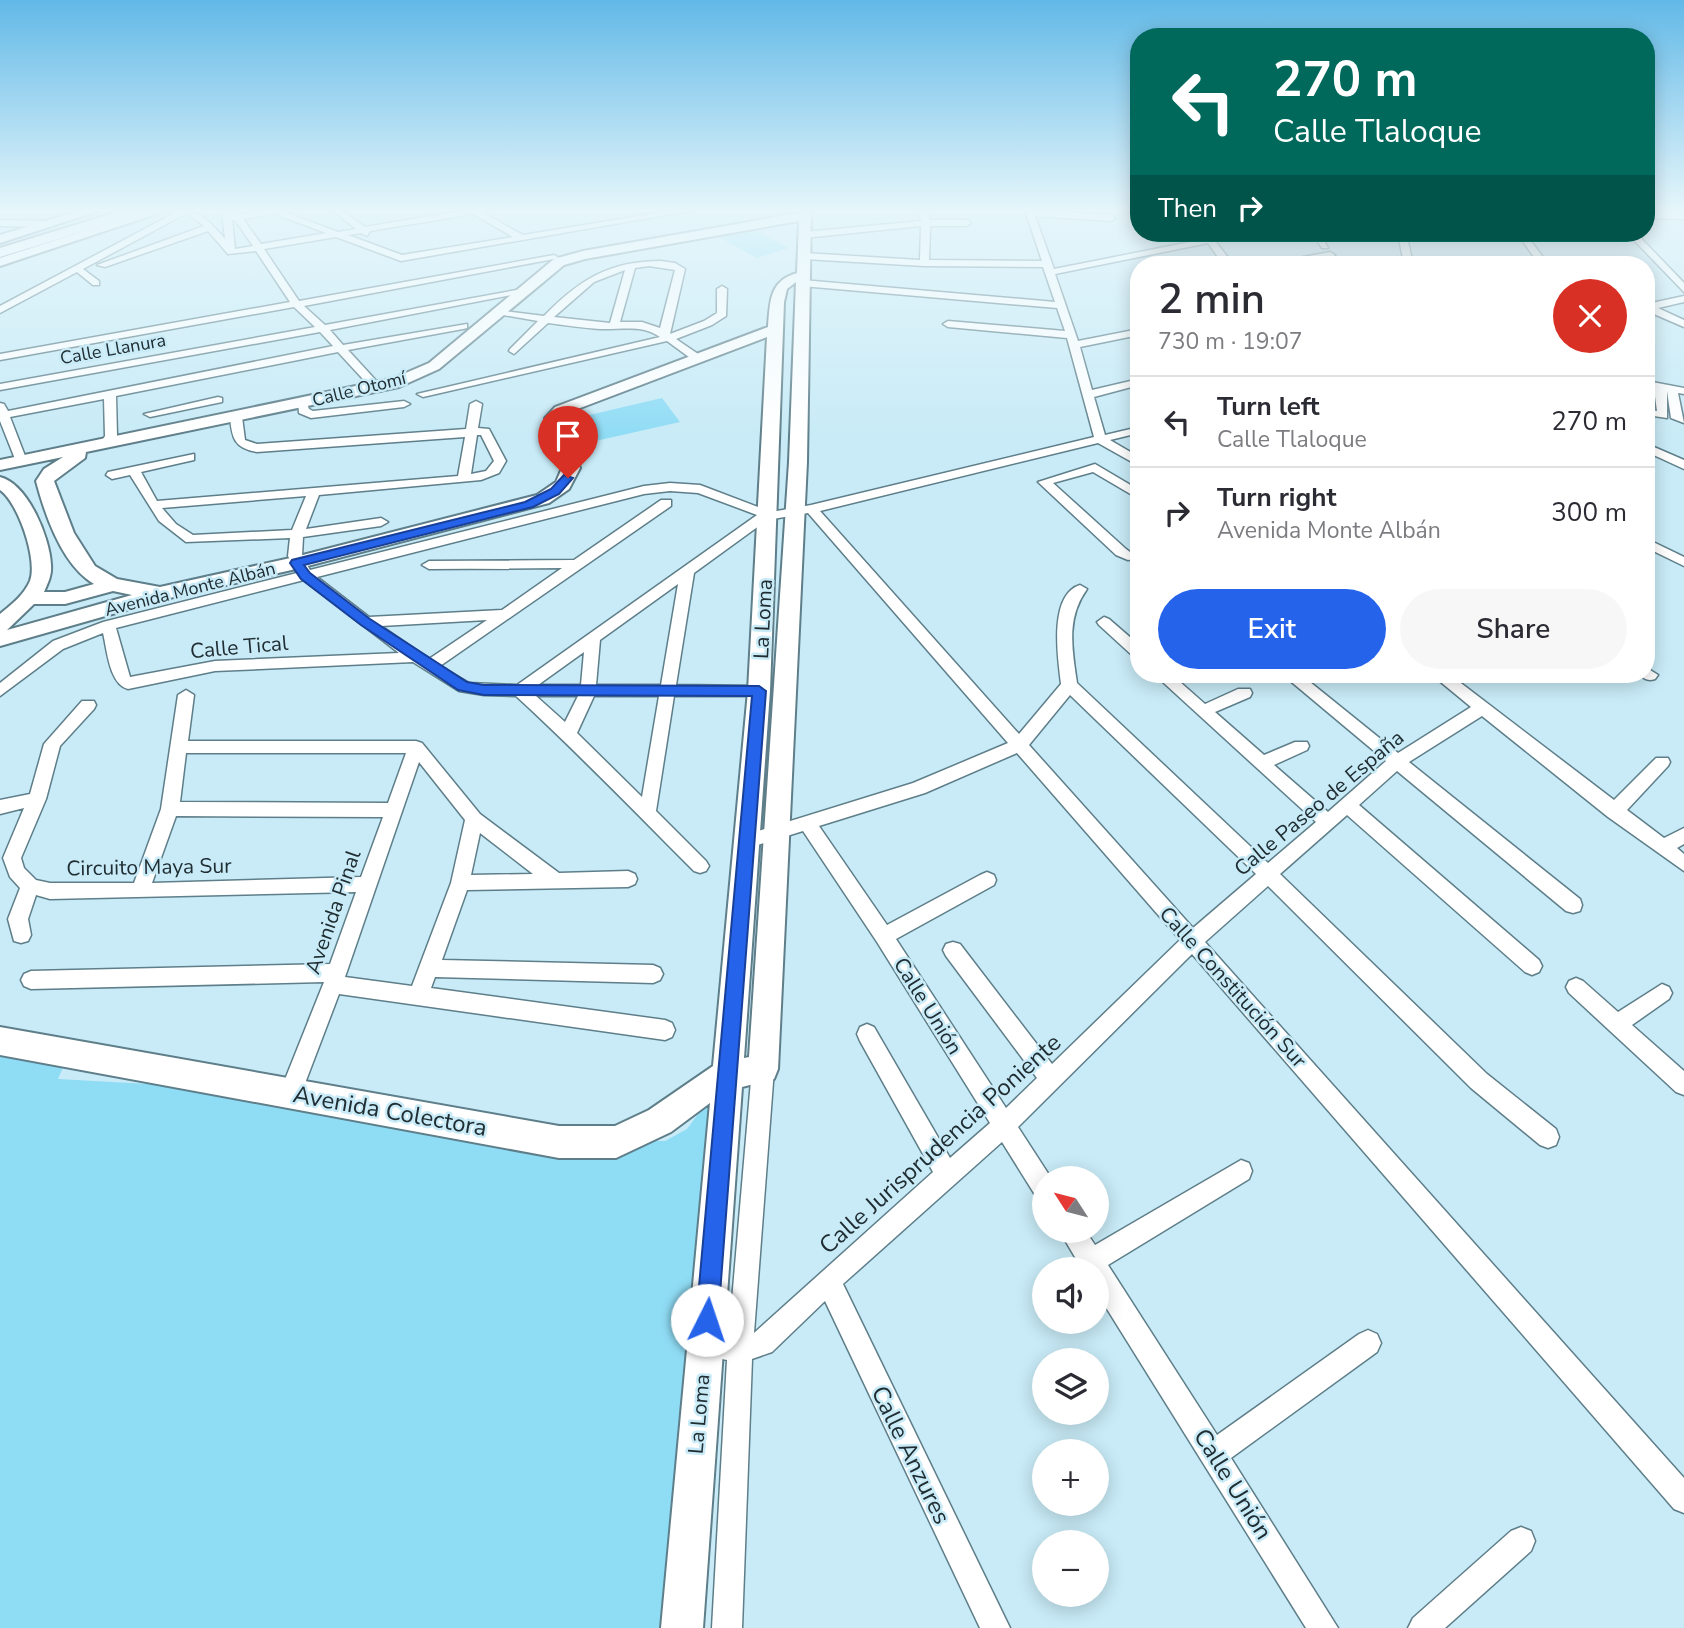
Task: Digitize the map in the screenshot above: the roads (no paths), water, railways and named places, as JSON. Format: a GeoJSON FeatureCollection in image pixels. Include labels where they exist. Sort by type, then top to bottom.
{"type":"FeatureCollection","features":[{"type":"Feature","properties":{"kind":"street"},"geometry":{"type":"LineString","coordinates":[[0,300],[46,286]]}},
{"type":"Feature","properties":{"kind":"street"},"geometry":{"type":"LineString","coordinates":[[0,310],[51,286]]}},
{"type":"Feature","properties":{"kind":"street"},"geometry":{"type":"LineString","coordinates":[[284,286],[297,305],[323,328],[377,388]]}},
{"type":"Feature","properties":{"kind":"street"},"geometry":{"type":"LineString","coordinates":[[0,357],[396,286]]}},
{"type":"Feature","properties":{"kind":"street","name":"Calle Otomí"},"geometry":{"type":"LineString","coordinates":[[0,465],[399,382],[434,366],[528,286]]}},
{"type":"Feature","properties":{"kind":"street"},"geometry":{"type":"LineString","coordinates":[[514,351],[585,286]]}},
{"type":"Feature","properties":{"kind":"street"},"geometry":{"type":"LineString","coordinates":[[614,326],[626,286]]}},
{"type":"Feature","properties":{"kind":"street"},"geometry":{"type":"LineString","coordinates":[[666,336],[676,286]]}},
{"type":"Feature","properties":{"kind":"street","name":"La Loma"},"geometry":{"type":"LineString","coordinates":[[682,1628],[748,841],[759,691],[775,337],[781,286]]}},
{"type":"Feature","properties":{"kind":"street"},"geometry":{"type":"LineString","coordinates":[[727,1628],[740,1349],[763,1069],[776,834],[803,510],[800,415],[802,286]]}},
{"type":"Feature","properties":{"kind":"street"},"geometry":{"type":"LineString","coordinates":[[863,286],[1059,305]]}},
{"type":"Feature","properties":{"kind":"street"},"geometry":{"type":"LineString","coordinates":[[1053,286],[1072,340],[1101,440],[1130,457]]}},
{"type":"Feature","properties":{"kind":"street","name":"Calle Otomí"},"geometry":{"type":"LineString","coordinates":[[423,394],[666,336],[708,323],[722,314],[722,289]]}},
{"type":"Feature","properties":{"kind":"street","name":"Calle Llanura"},"geometry":{"type":"LineString","coordinates":[[0,387],[522,292]]}},
{"type":"Feature","properties":{"kind":"street"},"geometry":{"type":"LineString","coordinates":[[1655,306],[1684,299]]}},
{"type":"Feature","properties":{"kind":"street"},"geometry":{"type":"LineString","coordinates":[[1655,311],[1684,324]]}},
{"type":"Feature","properties":{"kind":"street"},"geometry":{"type":"LineString","coordinates":[[497,313],[598,326],[653,327],[697,358]]}},
{"type":"Feature","properties":{"kind":"street"},"geometry":{"type":"LineString","coordinates":[[948,324],[1072,340],[1130,333]]}},
{"type":"Feature","properties":{"kind":"street"},"geometry":{"type":"LineString","coordinates":[[21,461],[3,410],[110,394],[463,326]]}},
{"type":"Feature","properties":{"kind":"street"},"geometry":{"type":"LineString","coordinates":[[775,337],[802,345]]}},
{"type":"Feature","properties":{"kind":"street","name":"Avenida Monte Albán"},"geometry":{"type":"LineString","coordinates":[[0,639],[162,593],[301,569],[543,499],[563,485],[571,468],[554,422],[557,413],[568,406],[734,344],[775,337]]}},
{"type":"Feature","properties":{"kind":"street"},"geometry":{"type":"LineString","coordinates":[[177,355],[181,408]]}},
{"type":"Feature","properties":{"kind":"street"},"geometry":{"type":"LineString","coordinates":[[1087,395],[1130,384]]}},
{"type":"Feature","properties":{"kind":"street"},"geometry":{"type":"LineString","coordinates":[[1655,385],[1680,389],[1676,418],[1684,420]]}},
{"type":"Feature","properties":{"kind":"street"},"geometry":{"type":"LineString","coordinates":[[110,394],[111,436],[107,442],[72,457],[50,473],[45,481],[49,498],[85,568],[95,577],[112,585],[162,593]]}},
{"type":"Feature","properties":{"kind":"street"},"geometry":{"type":"LineString","coordinates":[[1655,395],[1663,416],[1655,414]]}},
{"type":"Feature","properties":{"kind":"street"},"geometry":{"type":"LineString","coordinates":[[150,414],[218,400]]}},
{"type":"Feature","properties":{"kind":"street"},"geometry":{"type":"LineString","coordinates":[[302,403],[305,414],[312,415],[404,404]]}},
{"type":"Feature","properties":{"kind":"street"},"geometry":{"type":"LineString","coordinates":[[464,479],[476,404]]}},
{"type":"Feature","properties":{"kind":"street"},"geometry":{"type":"LineString","coordinates":[[772,414],[800,415]]}},
{"type":"Feature","properties":{"kind":"street"},"geometry":{"type":"LineString","coordinates":[[153,505],[464,479],[488,474],[499,465],[485,431],[257,448],[244,447],[239,443],[236,417]]}},
{"type":"Feature","properties":{"kind":"street"},"geometry":{"type":"LineString","coordinates":[[520,690],[767,515],[803,510],[1130,432]]}},
{"type":"Feature","properties":{"kind":"street"},"geometry":{"type":"LineString","coordinates":[[1655,452],[1684,465]]}},
{"type":"Feature","properties":{"kind":"street"},"geometry":{"type":"LineString","coordinates":[[112,475],[190,457]]}},
{"type":"Feature","properties":{"kind":"street"},"geometry":{"type":"LineString","coordinates":[[1130,489],[1095,468],[1044,482],[1121,552],[1130,556]]}},
{"type":"Feature","properties":{"kind":"street"},"geometry":{"type":"LineString","coordinates":[[133,469],[153,505],[175,532],[191,539],[298,534],[381,522]]}},
{"type":"Feature","properties":{"kind":"street"},"geometry":{"type":"LineString","coordinates":[[0,482],[14,491],[19,498],[44,561],[38,588],[0,625]]}},
{"type":"Feature","properties":{"kind":"street"},"geometry":{"type":"LineString","coordinates":[[0,691],[58,645],[108,625],[301,569],[644,490],[670,487],[700,489],[767,515]]}},
{"type":"Feature","properties":{"kind":"street"},"geometry":{"type":"LineString","coordinates":[[314,492],[298,534],[301,569],[366,622],[463,686],[484,690],[759,691]]}},
{"type":"Feature","properties":{"kind":"street"},"geometry":{"type":"LineString","coordinates":[[424,662],[507,613],[666,503]]}},
{"type":"Feature","properties":{"kind":"street","name":"Calle Constitución Sur"},"geometry":{"type":"LineString","coordinates":[[803,510],[1020,744],[1684,1499]]}},
{"type":"Feature","properties":{"kind":"street"},"geometry":{"type":"LineString","coordinates":[[1655,547],[1684,562]]}},
{"type":"Feature","properties":{"kind":"street"},"geometry":{"type":"LineString","coordinates":[[429,565],[578,564]]}},
{"type":"Feature","properties":{"kind":"street"},"geometry":{"type":"LineString","coordinates":[[647,816],[687,571]]}},
{"type":"Feature","properties":{"kind":"street"},"geometry":{"type":"LineString","coordinates":[[30,598],[65,598],[112,585]]}},
{"type":"Feature","properties":{"kind":"street"},"geometry":{"type":"LineString","coordinates":[[748,841],[919,788],[1020,744],[1069,685],[1066,615],[1071,596],[1080,589]]}},
{"type":"Feature","properties":{"kind":"street"},"geometry":{"type":"LineString","coordinates":[[366,622],[507,613]]}},
{"type":"Feature","properties":{"kind":"street"},"geometry":{"type":"LineString","coordinates":[[1104,622],[1130,645]]}},
{"type":"Feature","properties":{"kind":"street","name":"Calle Tical"},"geometry":{"type":"LineString","coordinates":[[108,625],[123,679],[128,684],[215,666],[424,662]]}},
{"type":"Feature","properties":{"kind":"street"},"geometry":{"type":"LineString","coordinates":[[568,734],[588,691],[593,638]]}},
{"type":"Feature","properties":{"kind":"street"},"geometry":{"type":"LineString","coordinates":[[1172,683],[1328,822]]}},
{"type":"Feature","properties":{"kind":"street"},"geometry":{"type":"LineString","coordinates":[[1301,683],[1573,905]]}},
{"type":"Feature","properties":{"kind":"street"},"geometry":{"type":"LineString","coordinates":[[1450,683],[1684,864]]}},
{"type":"Feature","properties":{"kind":"street"},"geometry":{"type":"LineString","coordinates":[[1069,685],[1269,875],[1479,1081],[1548,1137]]}},
{"type":"Feature","properties":{"kind":"street"},"geometry":{"type":"LineString","coordinates":[[520,690],[700,866]]}},
{"type":"Feature","properties":{"kind":"street"},"geometry":{"type":"LineString","coordinates":[[1203,711],[1244,693]]}},
{"type":"Feature","properties":{"kind":"street"},"geometry":{"type":"LineString","coordinates":[[141,891],[170,809],[186,695]]}},
{"type":"Feature","properties":{"kind":"street"},"geometry":{"type":"LineString","coordinates":[[21,935],[18,919],[30,886],[16,872],[12,858],[37,799],[52,744],[88,705]]}},
{"type":"Feature","properties":{"kind":"street","name":"Calle Paseo de España"},"geometry":{"type":"LineString","coordinates":[[1192,941],[1396,762],[1481,709]]}},
{"type":"Feature","properties":{"kind":"street"},"geometry":{"type":"LineString","coordinates":[[178,747],[416,747],[474,819],[555,881]]}},
{"type":"Feature","properties":{"kind":"street","name":"Avenida Pinal"},"geometry":{"type":"LineString","coordinates":[[291,1092],[335,979],[416,747]]}},
{"type":"Feature","properties":{"kind":"street"},"geometry":{"type":"LineString","coordinates":[[1262,763],[1301,747]]}},
{"type":"Feature","properties":{"kind":"street"},"geometry":{"type":"LineString","coordinates":[[1614,811],[1662,762]]}},
{"type":"Feature","properties":{"kind":"street"},"geometry":{"type":"LineString","coordinates":[[0,807],[37,799]]}},
{"type":"Feature","properties":{"kind":"street"},"geometry":{"type":"LineString","coordinates":[[1347,804],[1532,966]]}},
{"type":"Feature","properties":{"kind":"street"},"geometry":{"type":"LineString","coordinates":[[170,809],[393,810]]}},
{"type":"Feature","properties":{"kind":"street"},"geometry":{"type":"LineString","coordinates":[[418,997],[460,883],[474,819]]}},
{"type":"Feature","properties":{"kind":"street","name":"Calle Unión"},"geometry":{"type":"LineString","coordinates":[[808,824],[884,936],[1032,1170]]}},
{"type":"Feature","properties":{"kind":"street"},"geometry":{"type":"LineString","coordinates":[[1663,848],[1684,835]]}},
{"type":"Feature","properties":{"kind":"street"},"geometry":{"type":"LineString","coordinates":[[460,883],[628,879]]}},
{"type":"Feature","properties":{"kind":"street"},"geometry":{"type":"LineString","coordinates":[[884,936],[987,880]]}},
{"type":"Feature","properties":{"kind":"street","name":"Circuito Maya Sur"},"geometry":{"type":"LineString","coordinates":[[30,886],[50,891],[141,891],[368,884]]}},
{"type":"Feature","properties":{"kind":"street","name":"Calle Jurisprudencia Poniente"},"geometry":{"type":"LineString","coordinates":[[740,1349],[763,1343],[828,1281],[1003,1126],[1192,941]]}},
{"type":"Feature","properties":{"kind":"street"},"geometry":{"type":"LineString","coordinates":[[953,950],[1051,1080]]}},
{"type":"Feature","properties":{"kind":"street"},"geometry":{"type":"LineString","coordinates":[[430,968],[653,974]]}},
{"type":"Feature","properties":{"kind":"street"},"geometry":{"type":"LineString","coordinates":[[32,980],[335,979],[418,997],[665,1030]]}},
{"type":"Feature","properties":{"kind":"street"},"geometry":{"type":"LineString","coordinates":[[1576,987],[1684,1085]]}},
{"type":"Feature","properties":{"kind":"street"},"geometry":{"type":"LineString","coordinates":[[1618,1023],[1662,993]]}},
{"type":"Feature","properties":{"kind":"street"},"geometry":{"type":"LineString","coordinates":[[867,1034],[948,1176]]}},
{"type":"Feature","properties":{"kind":"street","name":"Avenida Colectora"},"geometry":{"type":"LineString","coordinates":[[0,1041],[559,1142],[616,1142],[660,1121],[727,1075],[763,1069]]}},
{"type":"Feature","properties":{"kind":"street"},"geometry":{"type":"LineString","coordinates":[[1109,1257],[1241,1171]]}},
{"type":"Feature","properties":{"kind":"street","name":"Calle Anzures"},"geometry":{"type":"LineString","coordinates":[[828,1281],[995,1628]]}},
{"type":"Feature","properties":{"kind":"street","name":"Calle Unión"},"geometry":{"type":"LineString","coordinates":[[1109,1288],[1323,1628]]}},
{"type":"Feature","properties":{"kind":"street"},"geometry":{"type":"LineString","coordinates":[[1215,1453],[1368,1343]]}},
{"type":"Feature","properties":{"kind":"street"},"geometry":{"type":"LineString","coordinates":[[705,1345],[740,1349]]}},
{"type":"Feature","properties":{"kind":"street"},"geometry":{"type":"LineString","coordinates":[[1423,1628],[1521,1541]]}}]}
